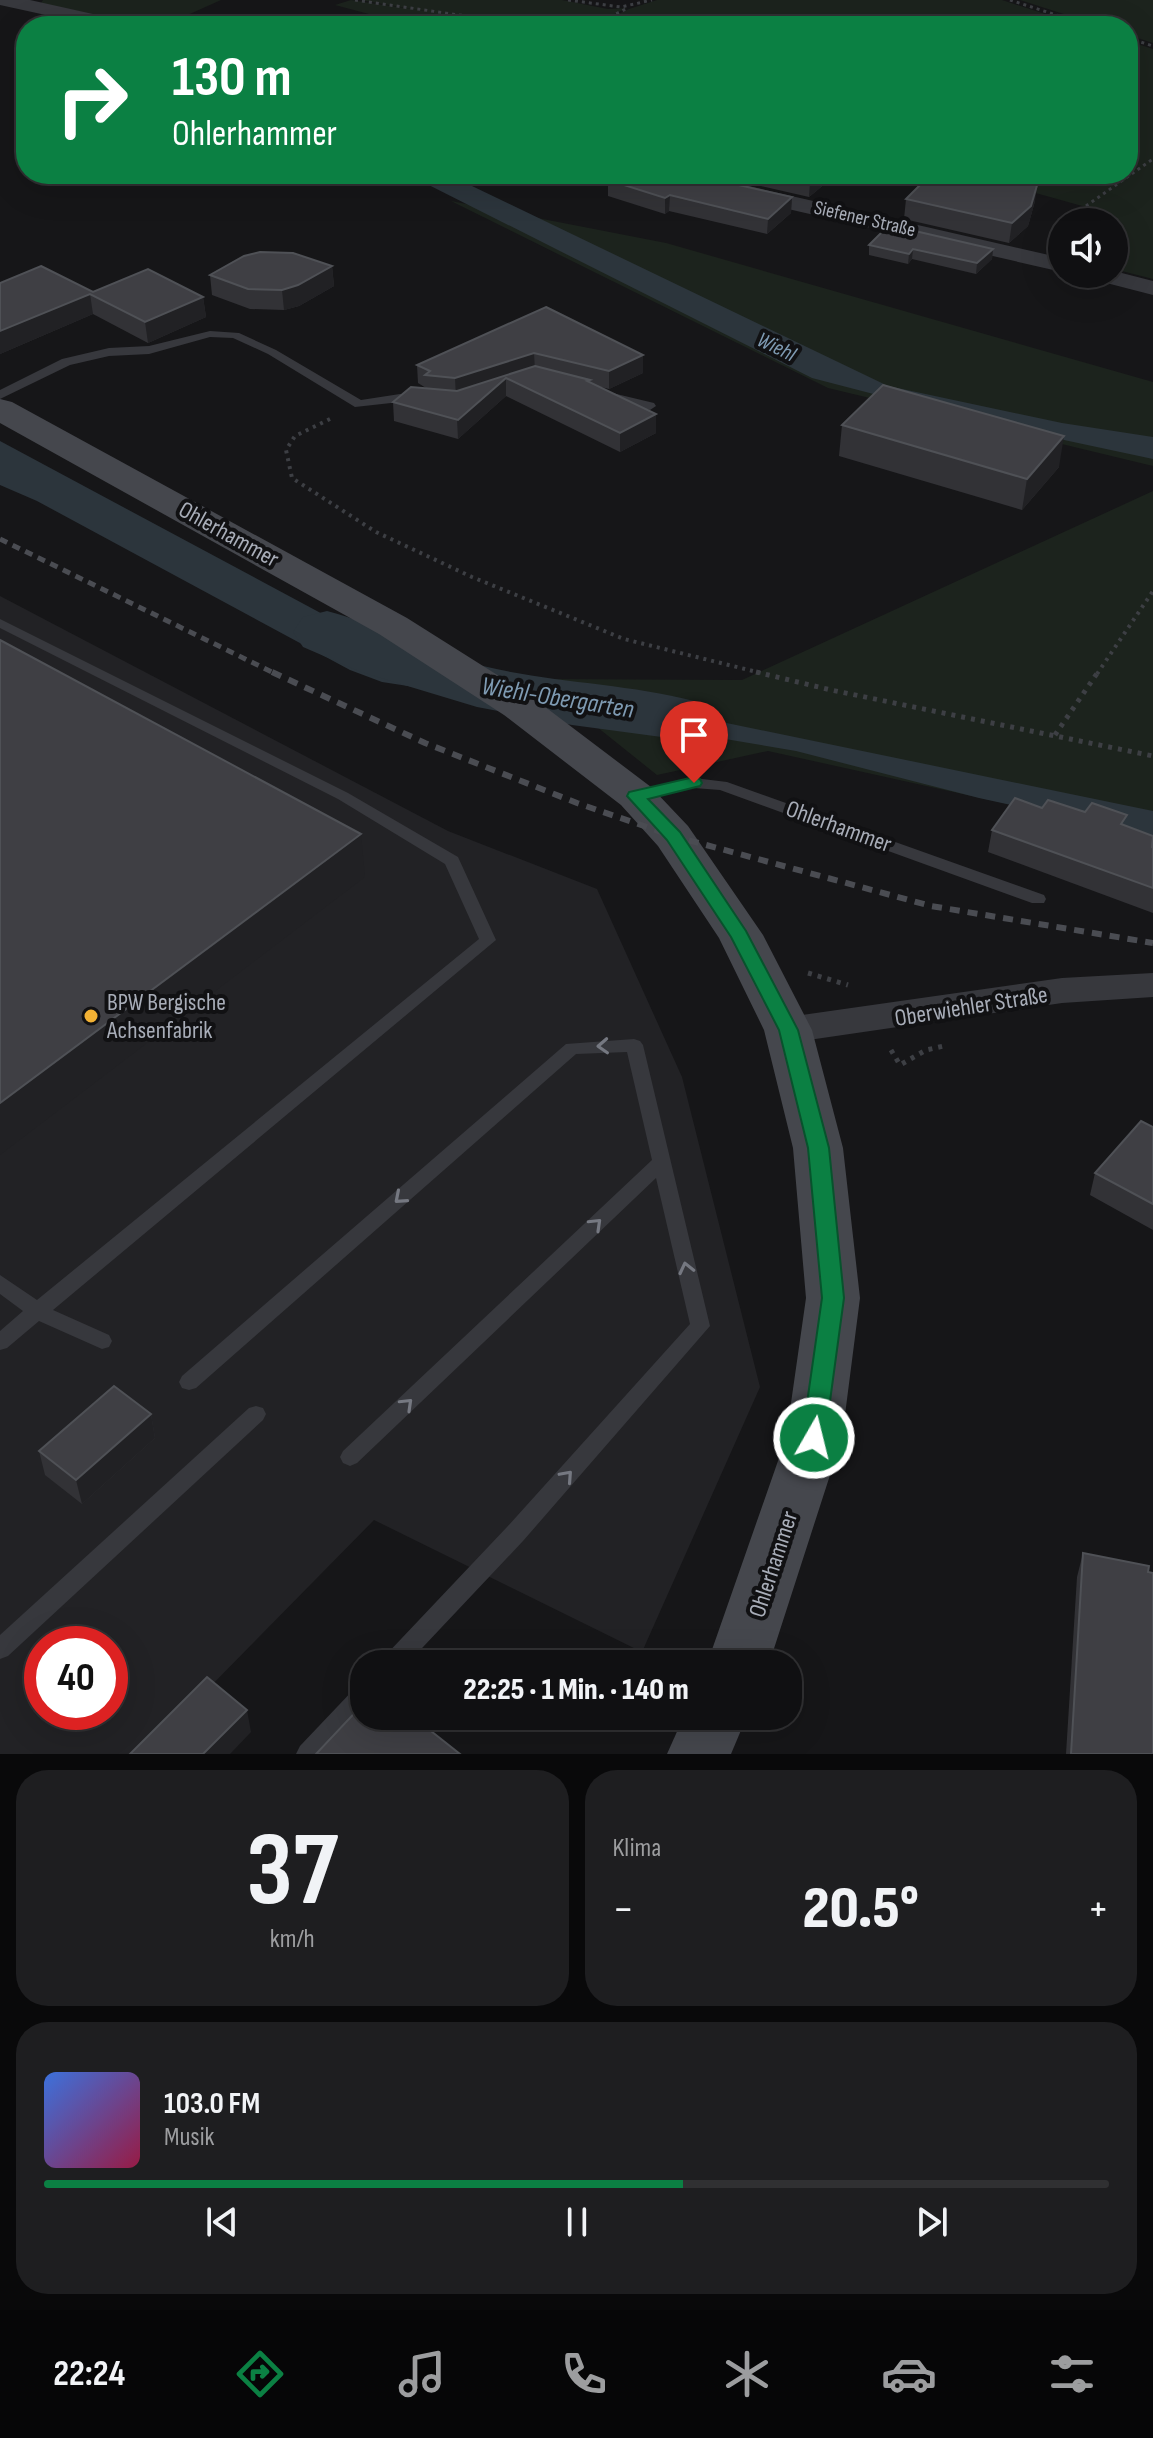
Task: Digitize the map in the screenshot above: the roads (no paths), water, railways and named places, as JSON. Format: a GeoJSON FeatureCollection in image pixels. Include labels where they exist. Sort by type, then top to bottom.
{"type":"FeatureCollection","features":[{"type":"Feature","properties":{"kind":"street"},"geometry":{"type":"LineString","coordinates":[[4,0],[77,16]]}},
{"type":"Feature","properties":{"kind":"street","name":"Siefener Straße"},"geometry":{"type":"LineString","coordinates":[[710,184],[1048,262]]}},
{"type":"Feature","properties":{"kind":"street"},"geometry":{"type":"LineString","coordinates":[[1128,282],[1153,288]]}},
{"type":"Feature","properties":{"kind":"street","name":"Ohlerhammer"},"geometry":{"type":"LineString","coordinates":[[0,409],[167,499],[456,664],[518,706],[636,796],[673,836],[740,935],[788,1030],[818,1148],[833,1298],[814,1438],[743,1650]]}},
{"type":"Feature","properties":{"kind":"street","name":"Oberwiehler Straße"},"geometry":{"type":"LineString","coordinates":[[788,1030],[873,1021],[1032,995],[1115,985],[1153,985]]}},
{"type":"Feature","properties":{"kind":"street"},"geometry":{"type":"LineString","coordinates":[[699,1754],[710,1730]]}},
{"type":"Feature","properties":{"kind":"lane"},"geometry":{"type":"LineString","coordinates":[[0,395],[66,362],[109,352],[149,350],[210,334],[235,335],[260,346],[359,404],[400,398],[429,401]]}},
{"type":"Feature","properties":{"kind":"lane"},"geometry":{"type":"LineString","coordinates":[[592,392],[650,406]]}},
{"type":"Feature","properties":{"kind":"lane"},"geometry":{"type":"LineString","coordinates":[[0,623],[343,796],[452,861],[488,940],[0,1342]]}},
{"type":"Feature","properties":{"kind":"lane","name":"Ohlerhammer"},"geometry":{"type":"LineString","coordinates":[[636,796],[694,783],[722,785],[1038,899]]}},
{"type":"Feature","properties":{"kind":"lane"},"geometry":{"type":"LineString","coordinates":[[189,1382],[572,1048],[634,1045],[700,1326],[515,1534],[405,1650]]}},
{"type":"Feature","properties":{"kind":"lane"},"geometry":{"type":"LineString","coordinates":[[350,1457],[661,1162]]}},
{"type":"Feature","properties":{"kind":"lane"},"geometry":{"type":"LineString","coordinates":[[0,1283],[37,1311],[102,1341]]}},
{"type":"Feature","properties":{"kind":"lane"},"geometry":{"type":"LineString","coordinates":[[0,1649],[256,1414]]}},
{"type":"Feature","properties":{"kind":"lane"},"geometry":{"type":"LineString","coordinates":[[308,1754],[350,1709]]}},
{"type":"Feature","properties":{"kind":"water","name":"Wiehl"},"geometry":{"type":"Polygon","coordinates":[[[427,184],[468,184],[888,386],[1062,423],[1153,437],[1153,459],[985,423],[812,378],[427,184]]]}},
{"type":"Feature","properties":{"kind":"water"},"geometry":{"type":"Polygon","coordinates":[[[0,441],[397,654],[460,694],[382,682],[350,670],[37,501],[0,485],[0,441]]]}},
{"type":"Feature","properties":{"kind":"water"},"geometry":{"type":"Polygon","coordinates":[[[531,679],[591,695],[1153,811],[1153,836],[979,798],[796,751],[582,715],[531,679]]]}},
{"type":"Feature","properties":{"kind":"waterway","name":"Wiehl-Obergarten"},"geometry":{"type":"LineString","coordinates":[[327,632],[385,657],[477,686],[572,704],[669,716]]}},
{"type":"Feature","properties":{"kind":"railway"},"geometry":{"type":"LineString","coordinates":[[0,539],[276,674]]}},
{"type":"Feature","properties":{"kind":"railway"},"geometry":{"type":"LineString","coordinates":[[272,672],[425,743],[577,803],[673,836],[931,906],[1153,943]]}},
{"type":"Feature","properties":{"kind":"place","name":"BPW Bergische Achsenfabrik"},"geometry":{"type":"Point","coordinates":[91,1016]}}]}
